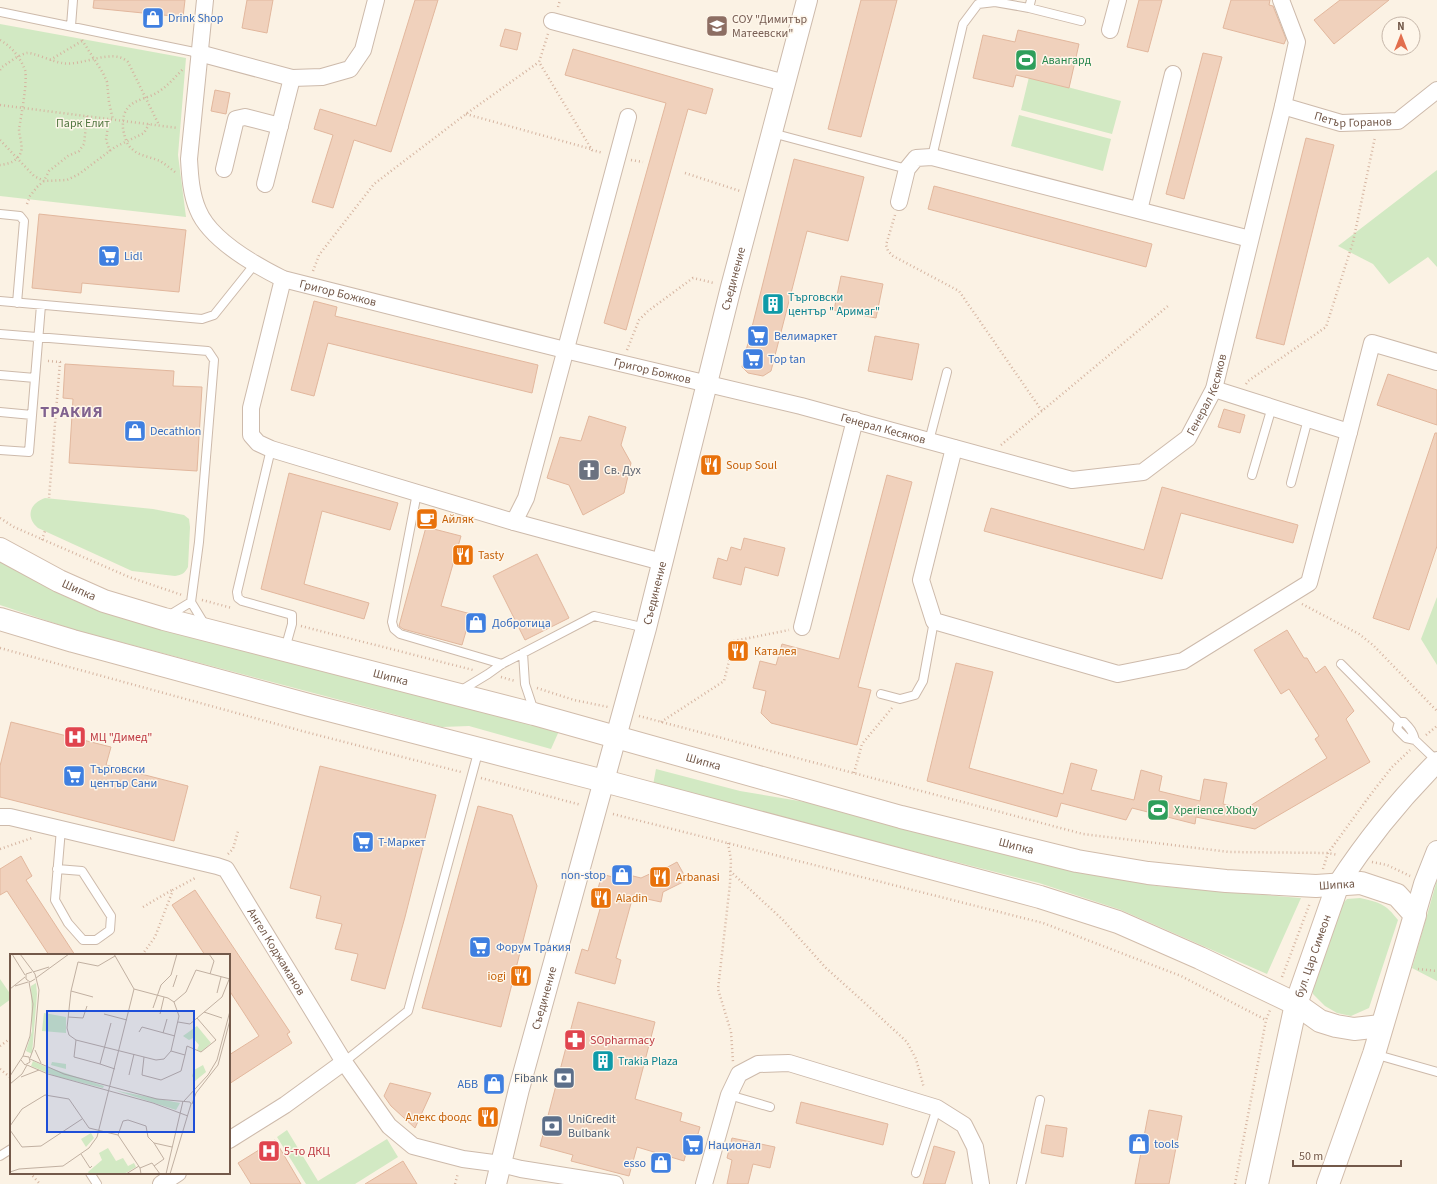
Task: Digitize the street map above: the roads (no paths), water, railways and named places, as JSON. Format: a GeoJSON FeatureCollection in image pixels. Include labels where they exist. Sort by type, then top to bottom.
{"type":"FeatureCollection","features":[{"type":"Feature","properties":{"kind":"main road","name":"Шипка"},"geometry":{"type":"LineString","coordinates":[[0,549],[59,581],[104,600],[164,619],[534,714],[615,738],[901,817],[1078,861],[1148,874],[1226,881],[1316,886],[1361,883],[1397,895],[1416,915]]}},
{"type":"Feature","properties":{"kind":"main road"},"geometry":{"type":"LineString","coordinates":[[0,619],[73,641],[301,703],[604,781],[1047,900],[1118,922],[1200,958],[1296,1004],[1320,1021],[1336,1026],[1354,1029],[1381,1026]]}},
{"type":"Feature","properties":{"kind":"main road","name":"бул. Цар Симеон"},"geometry":{"type":"LineString","coordinates":[[1257,1184],[1296,1004],[1338,884]]}},
{"type":"Feature","properties":{"kind":"main road"},"geometry":{"type":"LineString","coordinates":[[1328,1184],[1374,1054],[1381,1026],[1416,915]]}},
{"type":"Feature","properties":{"kind":"street","name":"Григор Божков"},"geometry":{"type":"LineString","coordinates":[[205,0],[189,159],[191,186],[198,211],[209,228],[224,242],[254,265],[283,279],[707,384]]}},
{"type":"Feature","properties":{"kind":"street"},"geometry":{"type":"LineString","coordinates":[[199,54],[292,78],[322,78],[350,69],[363,50],[376,0]]}},
{"type":"Feature","properties":{"kind":"street","name":"Съединение"},"geometry":{"type":"LineString","coordinates":[[496,1184],[521,1082],[646,628],[731,288],[807,0]]}},
{"type":"Feature","properties":{"kind":"street"},"geometry":{"type":"LineString","coordinates":[[1110,30],[1118,0]]}},
{"type":"Feature","properties":{"kind":"street","name":"Генерал Кесяков"},"geometry":{"type":"LineString","coordinates":[[707,384],[855,420],[1072,480],[1143,472],[1188,438],[1214,389],[1283,106],[1297,42],[1281,0]]}},
{"type":"Feature","properties":{"kind":"street"},"geometry":{"type":"LineString","coordinates":[[552,21],[785,84]]}},
{"type":"Feature","properties":{"kind":"street"},"geometry":{"type":"LineString","coordinates":[[1139,210],[1173,74]]}},
{"type":"Feature","properties":{"kind":"street"},"geometry":{"type":"LineString","coordinates":[[265,184],[292,78]]}},
{"type":"Feature","properties":{"kind":"street","name":"Петър Горанов"},"geometry":{"type":"LineString","coordinates":[[1283,106],[1341,123],[1398,122],[1437,90]]}},
{"type":"Feature","properties":{"kind":"street"},"geometry":{"type":"LineString","coordinates":[[224,169],[236,119],[245,117],[280,126]]}},
{"type":"Feature","properties":{"kind":"street"},"geometry":{"type":"LineString","coordinates":[[514,522],[526,498],[628,117]]}},
{"type":"Feature","properties":{"kind":"street"},"geometry":{"type":"LineString","coordinates":[[899,202],[907,169],[916,158],[932,157],[1250,239]]}},
{"type":"Feature","properties":{"kind":"street"},"geometry":{"type":"LineString","coordinates":[[283,279],[251,408],[252,435],[258,443],[271,449],[514,522],[662,562]]}},
{"type":"Feature","properties":{"kind":"street"},"geometry":{"type":"LineString","coordinates":[[954,448],[921,580],[934,622],[1118,674],[1183,661],[1309,584],[1372,343],[1437,362]]}},
{"type":"Feature","properties":{"kind":"street"},"geometry":{"type":"LineString","coordinates":[[1214,389],[1349,432]]}},
{"type":"Feature","properties":{"kind":"street"},"geometry":{"type":"LineString","coordinates":[[802,628],[855,420]]}},
{"type":"Feature","properties":{"kind":"street","name":"бул. Цар Симеон"},"geometry":{"type":"LineString","coordinates":[[1338,884],[1354,859],[1409,789],[1437,761]]}},
{"type":"Feature","properties":{"kind":"street","name":"Ангел Коджаманов"},"geometry":{"type":"LineString","coordinates":[[0,817],[10,816],[226,869],[344,1062],[389,1126],[413,1146],[463,1159],[502,1164],[521,1170],[615,1184]]}},
{"type":"Feature","properties":{"kind":"street"},"geometry":{"type":"LineString","coordinates":[[1416,915],[1424,884],[1437,851]]}},
{"type":"Feature","properties":{"kind":"street"},"geometry":{"type":"LineString","coordinates":[[230,1139],[285,1105],[344,1062]]}},
{"type":"Feature","properties":{"kind":"street"},"geometry":{"type":"LineString","coordinates":[[704,1184],[729,1095],[739,1074],[758,1064],[788,1063],[932,1106],[964,1125],[975,1147],[981,1184]]}},
{"type":"Feature","properties":{"kind":"street"},"geometry":{"type":"LineString","coordinates":[[161,1184],[176,1174]]}},
{"type":"Feature","properties":{"kind":"lane"},"geometry":{"type":"LineString","coordinates":[[71,26],[73,0]]}},
{"type":"Feature","properties":{"kind":"lane"},"geometry":{"type":"LineString","coordinates":[[932,157],[963,24],[978,4],[995,2],[1030,4],[1081,21]]}},
{"type":"Feature","properties":{"kind":"lane"},"geometry":{"type":"LineString","coordinates":[[0,12],[82,28],[199,54]]}},
{"type":"Feature","properties":{"kind":"lane"},"geometry":{"type":"LineString","coordinates":[[772,134],[907,169]]}},
{"type":"Feature","properties":{"kind":"lane"},"geometry":{"type":"LineString","coordinates":[[0,214],[20,216],[24,221],[17,303]]}},
{"type":"Feature","properties":{"kind":"lane"},"geometry":{"type":"LineString","coordinates":[[0,301],[202,319],[214,315],[254,265]]}},
{"type":"Feature","properties":{"kind":"lane"},"geometry":{"type":"LineString","coordinates":[[0,450],[29,452],[41,305]]}},
{"type":"Feature","properties":{"kind":"lane"},"geometry":{"type":"LineString","coordinates":[[0,334],[208,351],[214,360],[199,542],[192,600],[208,630]]}},
{"type":"Feature","properties":{"kind":"lane"},"geometry":{"type":"LineString","coordinates":[[929,441],[947,372]]}},
{"type":"Feature","properties":{"kind":"lane"},"geometry":{"type":"LineString","coordinates":[[0,375],[35,378]]}},
{"type":"Feature","properties":{"kind":"lane"},"geometry":{"type":"LineString","coordinates":[[1252,475],[1272,407]]}},
{"type":"Feature","properties":{"kind":"lane"},"geometry":{"type":"LineString","coordinates":[[0,412],[32,415]]}},
{"type":"Feature","properties":{"kind":"lane"},"geometry":{"type":"LineString","coordinates":[[1291,483],[1308,419]]}},
{"type":"Feature","properties":{"kind":"lane"},"geometry":{"type":"LineString","coordinates":[[271,449],[237,592],[238,598],[242,601],[292,615],[292,624],[285,650]]}},
{"type":"Feature","properties":{"kind":"lane"},"geometry":{"type":"LineString","coordinates":[[417,493],[392,622],[394,629],[400,634],[502,664]]}},
{"type":"Feature","properties":{"kind":"lane"},"geometry":{"type":"LineString","coordinates":[[164,619],[192,600]]}},
{"type":"Feature","properties":{"kind":"lane"},"geometry":{"type":"LineString","coordinates":[[454,694],[502,664],[594,616],[646,628]]}},
{"type":"Feature","properties":{"kind":"lane"},"geometry":{"type":"LineString","coordinates":[[881,694],[900,699],[915,695],[923,681],[934,622]]}},
{"type":"Feature","properties":{"kind":"lane"},"geometry":{"type":"LineString","coordinates":[[523,653],[524,684],[534,714]]}},
{"type":"Feature","properties":{"kind":"lane"},"geometry":{"type":"LineString","coordinates":[[1341,664],[1399,722],[1404,722],[1413,730],[1415,740],[1437,761]]}},
{"type":"Feature","properties":{"kind":"lane"},"geometry":{"type":"LineString","coordinates":[[344,1062],[408,1011],[479,749]]}},
{"type":"Feature","properties":{"kind":"lane"},"geometry":{"type":"LineString","coordinates":[[57,869],[82,871],[111,916],[110,930],[96,940],[83,940],[68,923],[55,900],[57,869],[61,829]]}},
{"type":"Feature","properties":{"kind":"lane"},"geometry":{"type":"LineString","coordinates":[[1374,1054],[1437,1072]]}},
{"type":"Feature","properties":{"kind":"lane"},"geometry":{"type":"LineString","coordinates":[[729,1095],[770,1107]]}},
{"type":"Feature","properties":{"kind":"lane"},"geometry":{"type":"LineString","coordinates":[[1021,1184],[1040,1100]]}},
{"type":"Feature","properties":{"kind":"lane"},"geometry":{"type":"LineString","coordinates":[[916,1173],[932,1106]]}},
{"type":"Feature","properties":{"kind":"lane"},"geometry":{"type":"LineString","coordinates":[[0,1156],[10,1150]]}},
{"type":"Feature","properties":{"kind":"lane"},"geometry":{"type":"LineString","coordinates":[[91,1174],[97,1184]]}},
{"type":"Feature","properties":{"kind":"place","name":"Drink Shop"},"geometry":{"type":"Point","coordinates":[153,18]}},
{"type":"Feature","properties":{"kind":"place","name":"СОУ \"Димитър Матеевски\""},"geometry":{"type":"Point","coordinates":[717,26]}},
{"type":"Feature","properties":{"kind":"place","name":"Авангард"},"geometry":{"type":"Point","coordinates":[1026,60]}},
{"type":"Feature","properties":{"kind":"place","name":"Lidl"},"geometry":{"type":"Point","coordinates":[109,256]}},
{"type":"Feature","properties":{"kind":"place","name":"Търговски център \" Аримаг\""},"geometry":{"type":"Point","coordinates":[773,304]}},
{"type":"Feature","properties":{"kind":"place","name":"Велимаркет"},"geometry":{"type":"Point","coordinates":[758,336]}},
{"type":"Feature","properties":{"kind":"place","name":"Top tan"},"geometry":{"type":"Point","coordinates":[753,359]}},
{"type":"Feature","properties":{"kind":"place","name":"Decathlon"},"geometry":{"type":"Point","coordinates":[135,431]}},
{"type":"Feature","properties":{"kind":"place","name":"Soup Soul"},"geometry":{"type":"Point","coordinates":[711,465]}},
{"type":"Feature","properties":{"kind":"place","name":"Св. Дух"},"geometry":{"type":"Point","coordinates":[589,470]}},
{"type":"Feature","properties":{"kind":"place","name":"Айляк"},"geometry":{"type":"Point","coordinates":[427,519]}},
{"type":"Feature","properties":{"kind":"place","name":"Tasty"},"geometry":{"type":"Point","coordinates":[463,555]}},
{"type":"Feature","properties":{"kind":"place","name":"Добротица"},"geometry":{"type":"Point","coordinates":[476,623]}},
{"type":"Feature","properties":{"kind":"place","name":"Каталея"},"geometry":{"type":"Point","coordinates":[738,651]}},
{"type":"Feature","properties":{"kind":"place","name":"МЦ \"Димед\""},"geometry":{"type":"Point","coordinates":[75,737]}},
{"type":"Feature","properties":{"kind":"place","name":"Търговски център Сани"},"geometry":{"type":"Point","coordinates":[74,776]}},
{"type":"Feature","properties":{"kind":"place","name":"Xperience Xbody"},"geometry":{"type":"Point","coordinates":[1158,810]}},
{"type":"Feature","properties":{"kind":"place","name":"Т-Маркет"},"geometry":{"type":"Point","coordinates":[363,842]}},
{"type":"Feature","properties":{"kind":"place","name":"non-stop"},"geometry":{"type":"Point","coordinates":[622,875]}},
{"type":"Feature","properties":{"kind":"place","name":"Аrbanasi"},"geometry":{"type":"Point","coordinates":[660,877]}},
{"type":"Feature","properties":{"kind":"place","name":"Аladin"},"geometry":{"type":"Point","coordinates":[601,898]}},
{"type":"Feature","properties":{"kind":"place","name":"Форум Тракия"},"geometry":{"type":"Point","coordinates":[480,947]}},
{"type":"Feature","properties":{"kind":"place","name":"iogi"},"geometry":{"type":"Point","coordinates":[521,976]}},
{"type":"Feature","properties":{"kind":"place","name":"SOpharmacy"},"geometry":{"type":"Point","coordinates":[575,1040]}},
{"type":"Feature","properties":{"kind":"place","name":"Trakia Plaza"},"geometry":{"type":"Point","coordinates":[603,1061]}},
{"type":"Feature","properties":{"kind":"place","name":"Fibank"},"geometry":{"type":"Point","coordinates":[564,1078]}},
{"type":"Feature","properties":{"kind":"place","name":"АБВ"},"geometry":{"type":"Point","coordinates":[494,1084]}},
{"type":"Feature","properties":{"kind":"place","name":"Алекс фоодс"},"geometry":{"type":"Point","coordinates":[488,1117]}},
{"type":"Feature","properties":{"kind":"place","name":"UniCredit Bulbank"},"geometry":{"type":"Point","coordinates":[552,1126]}},
{"type":"Feature","properties":{"kind":"place","name":"tools"},"geometry":{"type":"Point","coordinates":[1139,1144]}},
{"type":"Feature","properties":{"kind":"place","name":"Национал"},"geometry":{"type":"Point","coordinates":[693,1145]}},
{"type":"Feature","properties":{"kind":"place","name":"5-то ДКЦ"},"geometry":{"type":"Point","coordinates":[269,1151]}},
{"type":"Feature","properties":{"kind":"place","name":"esso"},"geometry":{"type":"Point","coordinates":[661,1163]}},
{"type":"Feature","properties":{"kind":"district","name":"ТРАКИЯ"},"geometry":{"type":"Point","coordinates":[72,412]}},
{"type":"Feature","properties":{"kind":"park label","name":"Парк Елит"},"geometry":{"type":"Point","coordinates":[83,123]}}]}
